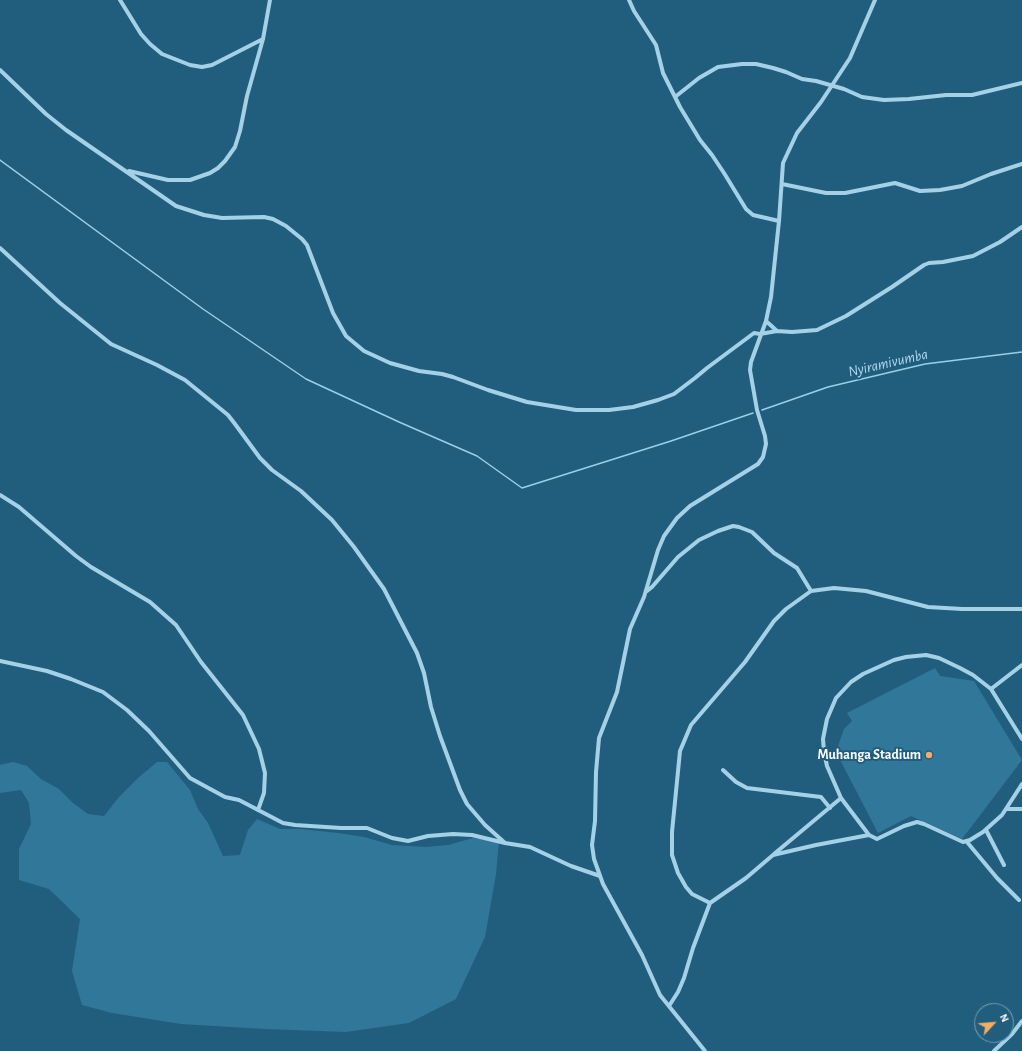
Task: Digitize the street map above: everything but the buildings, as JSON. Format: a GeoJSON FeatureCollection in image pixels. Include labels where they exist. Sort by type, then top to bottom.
{"type":"FeatureCollection","features":[{"type":"Feature","properties":{"kind":"street"},"geometry":{"type":"LineString","coordinates":[[120,0],[141,34],[150,44],[162,54],[190,65],[202,67],[212,66],[263,39]]}},
{"type":"Feature","properties":{"kind":"street"},"geometry":{"type":"LineString","coordinates":[[126,171],[177,181],[190,180],[201,177],[218,168],[226,161],[235,147],[240,131],[246,96],[263,39],[270,0]]}},
{"type":"Feature","properties":{"kind":"street"},"geometry":{"type":"LineString","coordinates":[[629,0],[656,45],[663,73],[692,129],[720,167],[746,210],[753,215],[779,221]]}},
{"type":"Feature","properties":{"kind":"street"},"geometry":{"type":"LineString","coordinates":[[705,1051],[660,995],[642,955],[603,884],[594,859],[592,845],[595,820],[596,772],[599,738],[617,692],[630,629],[646,591],[660,543],[677,518],[698,500],[758,464],[762,457],[766,444],[765,436],[757,410],[750,370],[753,353],[766,321],[771,297],[783,164],[794,139],[850,58],[875,0]]}},
{"type":"Feature","properties":{"kind":"street"},"geometry":{"type":"LineString","coordinates":[[675,97],[700,78],[718,67],[742,64],[756,64],[773,68],[802,79],[832,85],[862,97],[884,100],[898,100],[930,96],[972,95],[1022,83]]}},
{"type":"Feature","properties":{"kind":"street"},"geometry":{"type":"LineString","coordinates":[[0,70],[46,114],[66,130],[176,206],[204,215],[222,218],[264,217],[273,219],[286,226],[307,245],[339,326],[346,336],[364,351],[395,365],[453,377],[488,390],[528,402],[565,408],[588,410],[621,409],[644,404],[674,394],[754,333],[760,334],[776,330],[811,332],[823,328],[846,316],[883,293],[924,265],[973,256],[1000,242],[1022,227]]}},
{"type":"Feature","properties":{"kind":"street"},"geometry":{"type":"LineString","coordinates":[[782,184],[826,193],[845,193],[895,183],[920,191],[940,190],[962,186],[991,174],[1022,164]]}},
{"type":"Feature","properties":{"kind":"street"},"geometry":{"type":"LineString","coordinates":[[0,248],[60,303],[111,344],[176,374],[218,407],[236,424],[260,458],[272,470],[310,499],[343,533],[369,566],[384,589],[417,654],[421,663],[431,707],[440,736],[460,790],[467,804],[485,825],[505,843]]}},
{"type":"Feature","properties":{"kind":"street"},"geometry":{"type":"LineString","coordinates":[[766,321],[776,330]]}},
{"type":"Feature","properties":{"kind":"street"},"geometry":{"type":"LineString","coordinates":[[0,494],[19,507],[76,556],[91,567],[150,602],[176,625],[201,662],[243,715],[259,749],[265,774],[264,792],[258,810]]}},
{"type":"Feature","properties":{"kind":"street"},"geometry":{"type":"LineString","coordinates":[[646,591],[652,587],[678,557],[699,540],[733,526],[752,532],[774,553],[797,568],[811,591]]}},
{"type":"Feature","properties":{"kind":"street"},"geometry":{"type":"LineString","coordinates":[[710,903],[692,894],[686,887],[678,873],[672,855],[672,832],[679,759],[682,745],[691,725],[696,718],[745,662],[774,621],[786,609],[811,591],[824,588],[847,589],[942,608],[1022,609]]}},
{"type":"Feature","properties":{"kind":"street"},"geometry":{"type":"LineString","coordinates":[[1022,739],[991,689],[973,675],[960,668],[939,658],[926,655],[894,660],[863,674],[851,682],[836,698],[827,719],[823,739],[827,766],[841,798],[869,835],[877,839],[904,826],[917,822],[955,839],[967,842],[996,822],[1022,784]]}},
{"type":"Feature","properties":{"kind":"street"},"geometry":{"type":"LineString","coordinates":[[0,662],[47,671],[103,692],[127,710],[149,731],[190,778],[225,797],[239,800],[283,823],[340,828],[367,828],[392,838],[408,841],[428,836],[453,834],[472,835],[530,847],[571,866],[600,876]]}},
{"type":"Feature","properties":{"kind":"street"},"geometry":{"type":"LineString","coordinates":[[991,689],[1022,665]]}},
{"type":"Feature","properties":{"kind":"street"},"geometry":{"type":"LineString","coordinates":[[723,770],[736,782],[746,788],[821,796],[830,808]]}},
{"type":"Feature","properties":{"kind":"street"},"geometry":{"type":"LineString","coordinates":[[669,1006],[678,992],[684,978],[693,948],[710,903],[746,878],[841,798]]}},
{"type":"Feature","properties":{"kind":"street"},"geometry":{"type":"LineString","coordinates":[[1006,809],[1022,809]]}},
{"type":"Feature","properties":{"kind":"street"},"geometry":{"type":"LineString","coordinates":[[986,830],[1004,865]]}},
{"type":"Feature","properties":{"kind":"street"},"geometry":{"type":"LineString","coordinates":[[774,855],[816,844],[869,835]]}},
{"type":"Feature","properties":{"kind":"street"},"geometry":{"type":"LineString","coordinates":[[967,842],[997,878],[1019,900]]}},
{"type":"Feature","properties":{"kind":"street"},"geometry":{"type":"LineString","coordinates":[[994,1051],[1012,1034],[1022,1021]]}},
{"type":"Feature","properties":{"kind":"shaded area","name":"Muhanga Stadium"},"geometry":{"type":"Polygon","coordinates":[[[935,668],[940,676],[974,681],[1022,760],[962,839],[911,816],[878,833],[836,752],[844,729],[852,721],[847,713],[935,668]]]}},
{"type":"Feature","properties":{"kind":"shaded area"},"geometry":{"type":"Polygon","coordinates":[[[13,762],[27,766],[41,779],[59,789],[73,803],[88,814],[104,816],[119,797],[138,778],[157,762],[167,762],[190,790],[198,809],[208,823],[223,856],[240,855],[248,830],[257,819],[280,829],[300,829],[338,833],[364,837],[392,845],[426,847],[448,845],[473,838],[499,841],[496,874],[485,937],[456,999],[409,1023],[346,1032],[265,1029],[181,1024],[112,1013],[82,1005],[72,971],[80,919],[49,889],[19,880],[19,849],[31,824],[29,803],[21,790],[0,793],[0,765],[13,762]]]}},
{"type":"Feature","properties":{"kind":"waterway"},"geometry":{"type":"LineString","coordinates":[[0,160],[203,309],[306,379],[477,456],[522,488],[671,441],[753,413]]}},
{"type":"Feature","properties":{"kind":"waterway","name":"Nyiramivumba"},"geometry":{"type":"LineString","coordinates":[[762,410],[828,387],[925,364],[1022,352]]}},
{"type":"Feature","properties":{"kind":"place","name":"Muhanga Stadium"},"geometry":{"type":"Point","coordinates":[929,755]}}]}
